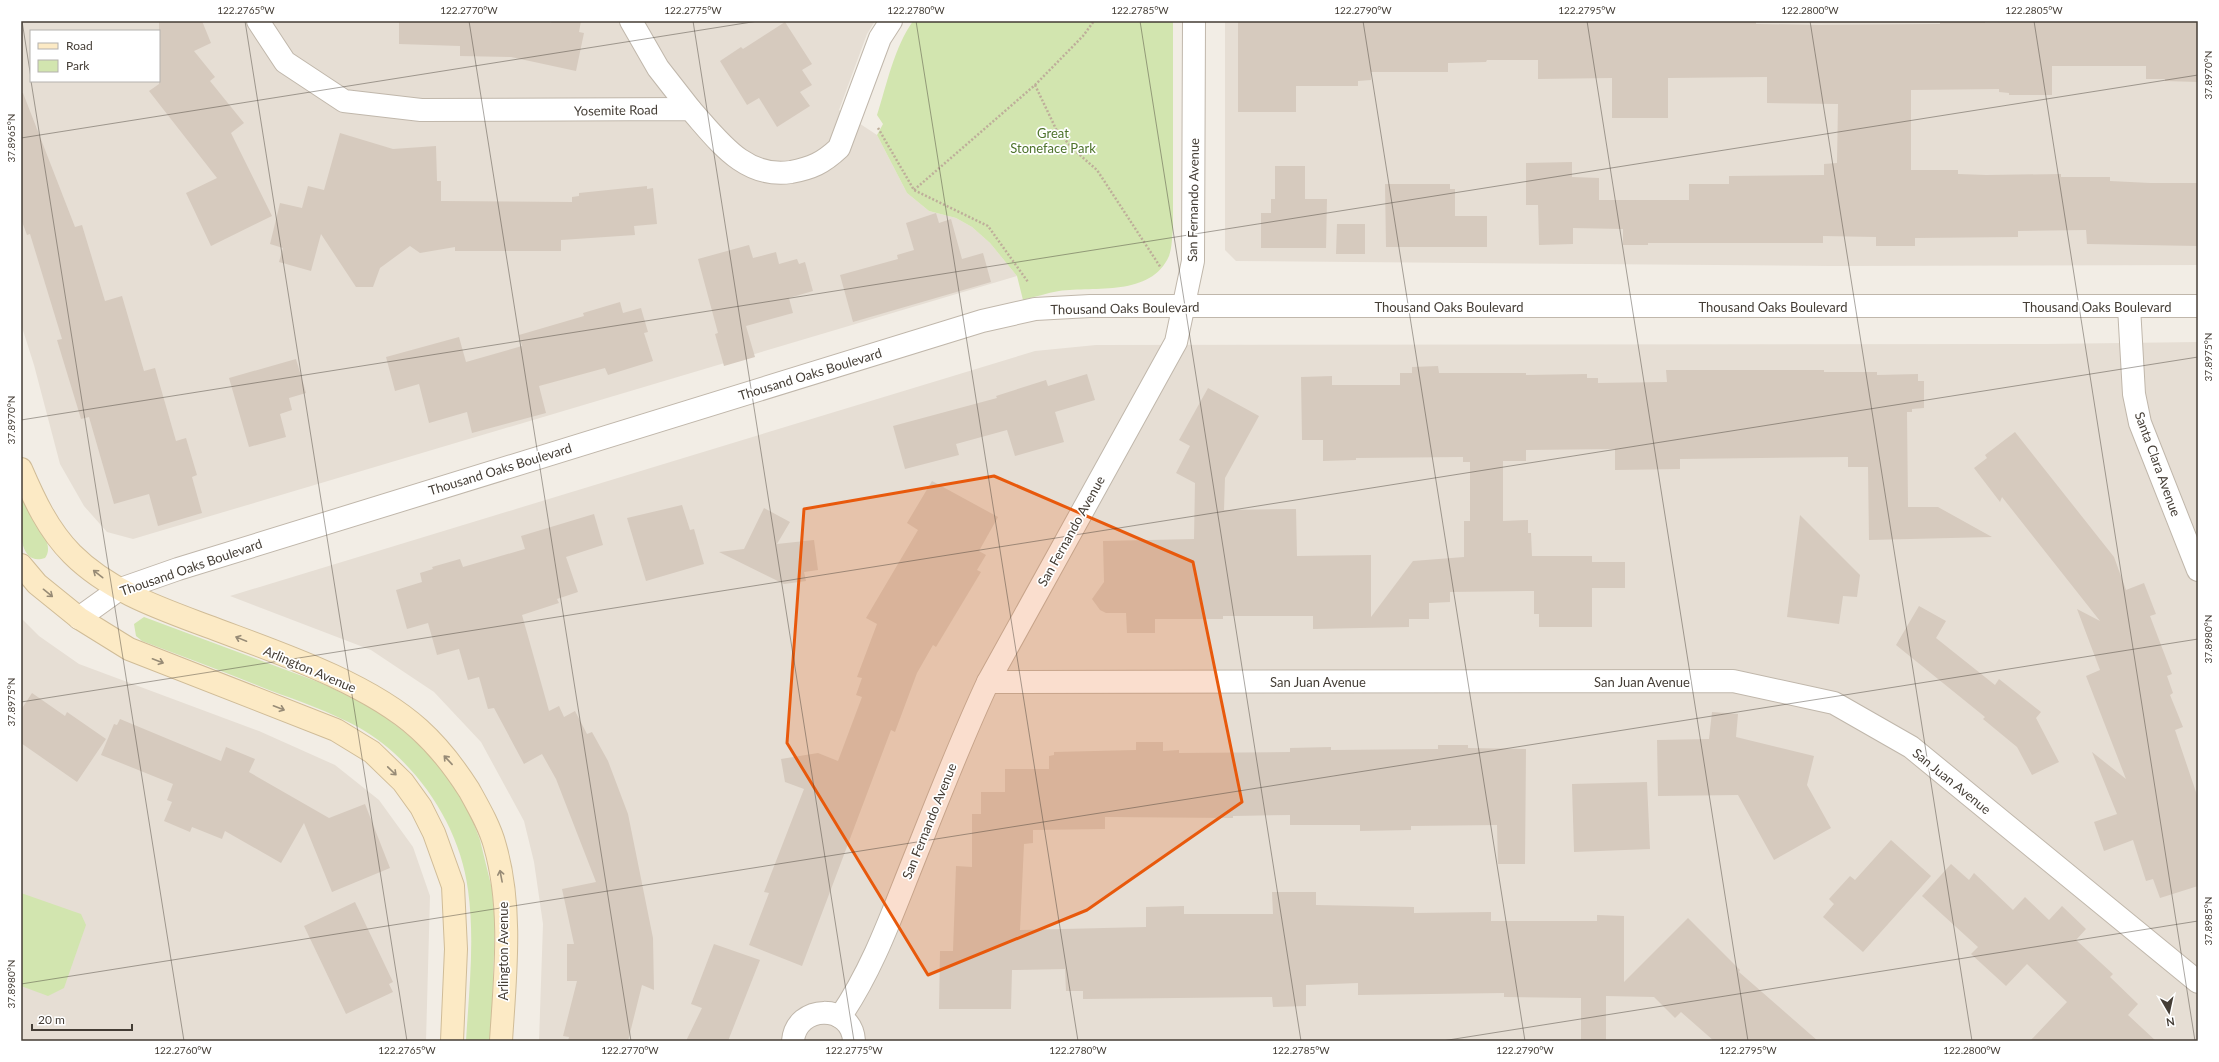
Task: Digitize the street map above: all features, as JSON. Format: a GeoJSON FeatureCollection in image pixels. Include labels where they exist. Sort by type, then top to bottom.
{"type":"FeatureCollection","features":[{"type":"Feature","properties":{"kind":"main road","name":"Arlington Avenue"},"geometry":{"type":"LineString","coordinates":[[21,469],[37,507],[72,554],[118,590],[338,678],[378,700],[418,729],[454,766],[480,808],[495,846],[504,888],[506,940],[501,1041]]}},
{"type":"Feature","properties":{"kind":"main road"},"geometry":{"type":"LineString","coordinates":[[21,566],[37,584],[79,618],[129,649],[336,730],[372,752],[403,782],[421,807],[434,833],[453,886],[456,949],[452,1041]]}},
{"type":"Feature","properties":{"kind":"street","name":"Yosemite Road"},"geometry":{"type":"LineString","coordinates":[[258,21],[285,62],[344,101],[421,110],[690,109]]}},
{"type":"Feature","properties":{"kind":"street"},"geometry":{"type":"LineString","coordinates":[[631,21],[658,68],[690,109],[721,144],[746,165],[762,172],[777,174],[806,169],[826,160],[839,148],[880,38],[891,21]]}},
{"type":"Feature","properties":{"kind":"street","name":"San Fernando Avenue"},"geometry":{"type":"LineString","coordinates":[[840,1017],[858,990],[877,952],[967,726],[988,682],[1176,342],[1193,261],[1194,21]]}},
{"type":"Feature","properties":{"kind":"street","name":"Thousand Oaks Boulevard"},"geometry":{"type":"LineString","coordinates":[[79,618],[118,590],[178,569],[982,321],[1035,309],[1090,306],[2198,306]]}},
{"type":"Feature","properties":{"kind":"street","name":"Santa Clara Avenue"},"geometry":{"type":"LineString","coordinates":[[2129,307],[2134,394],[2140,423],[2198,570]]}},
{"type":"Feature","properties":{"kind":"street","name":"San Juan Avenue"},"geometry":{"type":"LineString","coordinates":[[988,682],[1733,681],[1834,703],[1911,747],[2198,982]]}},
{"type":"Feature","properties":{"kind":"street"},"geometry":{"type":"LineString","coordinates":[[793,1041],[796,1029],[802,1021],[810,1015],[820,1012],[831,1013],[840,1017],[852,1030],[854,1041]]}},
{"type":"Feature","properties":{"kind":"path"},"geometry":{"type":"LineString","coordinates":[[914,190],[1034,86],[1083,36],[1094,21]]}},
{"type":"Feature","properties":{"kind":"path"},"geometry":{"type":"LineString","coordinates":[[1034,86],[1056,129],[1073,149],[1097,170],[1162,269]]}},
{"type":"Feature","properties":{"kind":"path"},"geometry":{"type":"LineString","coordinates":[[877,126],[914,190],[988,226],[1028,279],[1035,309]]}},
{"type":"Feature","properties":{"kind":"highlighted area"},"geometry":{"type":"Polygon","coordinates":[[[994,476],[1193,562],[1242,802],[1087,910],[928,975],[787,743],[804,509],[994,476]]]}},
{"type":"Feature","properties":{"kind":"shaded area"},"geometry":{"type":"Polygon","coordinates":[[[21,21],[875,21],[867,34],[839,110],[877,135],[907,193],[929,211],[956,218],[972,227],[990,243],[1017,276],[133,539],[107,532],[84,506],[60,464],[34,365],[21,324],[21,21]]]}},
{"type":"Feature","properties":{"kind":"shaded area"},"geometry":{"type":"Polygon","coordinates":[[[1225,21],[2198,21],[2198,265],[1831,266],[1236,261],[1225,250],[1225,21]]]}},
{"type":"Feature","properties":{"kind":"shaded area"},"geometry":{"type":"Polygon","coordinates":[[[2198,342],[2198,1041],[539,1041],[543,924],[534,862],[524,821],[481,742],[434,692],[371,650],[230,596],[1035,351],[1096,345],[2047,344],[2198,342]]]}},
{"type":"Feature","properties":{"kind":"shaded area"},"geometry":{"type":"Polygon","coordinates":[[[21,618],[39,636],[79,664],[259,731],[335,765],[379,800],[413,847],[430,896],[426,1041],[21,1041],[21,618]]]}},
{"type":"Feature","properties":{"kind":"green space","name":"Great Stoneface Park"},"geometry":{"type":"Polygon","coordinates":[[[913,21],[1173,21],[1173,229],[1170,253],[1161,269],[1149,278],[1136,284],[1105,289],[1059,291],[1023,300],[1017,276],[990,243],[972,227],[956,218],[929,211],[907,193],[877,135],[883,124],[877,115],[896,54],[913,21]]]}},
{"type":"Feature","properties":{"kind":"green space"},"geometry":{"type":"Polygon","coordinates":[[[21,496],[39,526],[48,545],[45,558],[35,559],[28,555],[24,548],[20,526],[21,496]]]}},
{"type":"Feature","properties":{"kind":"green space"},"geometry":{"type":"Polygon","coordinates":[[[144,617],[321,683],[372,707],[407,734],[436,761],[465,801],[480,840],[492,889],[495,922],[491,1041],[466,1041],[471,947],[468,890],[463,866],[445,818],[416,775],[379,741],[358,727],[336,716],[142,641],[136,636],[134,624],[144,617]]]}},
{"type":"Feature","properties":{"kind":"green space"},"geometry":{"type":"Polygon","coordinates":[[[21,893],[81,914],[86,925],[64,988],[48,996],[21,986],[21,893]]]}},
{"type":"Feature","properties":{"kind":"building"},"geometry":{"type":"Polygon","coordinates":[[[159,21],[202,21],[211,43],[194,51],[215,77],[210,81],[244,123],[231,133],[272,216],[211,246],[186,193],[217,178],[149,91],[160,82],[159,21]]]}},
{"type":"Feature","properties":{"kind":"building"},"geometry":{"type":"Polygon","coordinates":[[[399,21],[551,23],[552,21],[581,21],[579,32],[584,33],[576,71],[511,57],[460,56],[460,46],[399,44],[399,21]]]}},
{"type":"Feature","properties":{"kind":"building"},"geometry":{"type":"Polygon","coordinates":[[[1238,21],[1756,21],[1756,24],[1819,25],[1940,24],[1940,21],[1985,21],[1985,23],[2198,21],[2198,82],[2146,79],[2146,66],[2052,66],[2052,95],[2009,95],[2009,93],[1999,92],[1999,89],[1911,90],[1911,170],[1958,170],[1958,174],[1986,175],[2061,174],[2061,177],[2110,177],[2110,181],[2198,183],[2198,246],[2087,244],[2086,230],[2018,231],[2018,237],[1915,238],[1915,246],[1876,246],[1876,237],[1823,236],[1823,243],[1648,243],[1648,245],[1623,245],[1623,229],[1573,228],[1573,244],[1539,245],[1538,205],[1526,205],[1526,163],[1572,162],[1572,177],[1599,178],[1599,200],[1689,200],[1689,184],[1729,184],[1729,176],[1824,175],[1824,164],[1837,163],[1838,104],[1767,103],[1767,77],[1668,78],[1668,118],[1612,118],[1612,78],[1538,79],[1538,60],[1487,60],[1486,62],[1448,63],[1448,72],[1371,72],[1371,80],[1358,81],[1358,86],[1296,86],[1296,112],[1238,112],[1238,21]]]}},
{"type":"Feature","properties":{"kind":"building"},"geometry":{"type":"Polygon","coordinates":[[[785,22],[812,64],[802,70],[812,85],[800,92],[810,106],[777,127],[759,98],[747,105],[720,61],[741,47],[743,49],[785,22]]]}},
{"type":"Feature","properties":{"kind":"building"},"geometry":{"type":"Polygon","coordinates":[[[21,93],[23,93],[75,227],[82,225],[105,301],[122,296],[144,371],[155,368],[176,441],[186,438],[197,475],[192,477],[202,513],[158,526],[149,494],[114,504],[89,417],[81,419],[57,340],[62,339],[30,234],[27,235],[21,219],[21,93]]]}},
{"type":"Feature","properties":{"kind":"building"},"geometry":{"type":"Polygon","coordinates":[[[340,133],[393,149],[436,146],[437,181],[441,181],[441,201],[572,202],[572,197],[579,196],[579,193],[647,186],[647,189],[653,188],[657,224],[634,226],[635,235],[561,240],[561,251],[455,251],[455,247],[420,253],[410,246],[380,268],[373,287],[356,287],[321,234],[311,271],[279,262],[283,248],[270,244],[280,203],[302,208],[308,186],[324,190],[340,133]]]}},
{"type":"Feature","properties":{"kind":"building"},"geometry":{"type":"Polygon","coordinates":[[[1275,166],[1305,166],[1305,199],[1327,199],[1326,248],[1261,248],[1261,213],[1271,213],[1271,199],[1275,199],[1275,166]]]}},
{"type":"Feature","properties":{"kind":"building"},"geometry":{"type":"Polygon","coordinates":[[[1385,184],[1450,184],[1450,189],[1455,189],[1455,216],[1487,216],[1487,247],[1386,247],[1385,184]]]}},
{"type":"Feature","properties":{"kind":"building"},"geometry":{"type":"Polygon","coordinates":[[[936,213],[939,223],[951,219],[962,259],[983,253],[991,282],[853,322],[840,275],[898,259],[897,255],[914,250],[906,223],[936,213]]]}},
{"type":"Feature","properties":{"kind":"building"},"geometry":{"type":"Polygon","coordinates":[[[1337,224],[1365,224],[1365,254],[1336,254],[1337,224]]]}},
{"type":"Feature","properties":{"kind":"building"},"geometry":{"type":"Polygon","coordinates":[[[749,245],[753,258],[776,252],[779,264],[797,259],[799,264],[805,262],[813,291],[789,298],[793,313],[746,326],[755,357],[724,366],[715,334],[718,333],[698,259],[749,245]]]}},
{"type":"Feature","properties":{"kind":"building"},"geometry":{"type":"Polygon","coordinates":[[[620,302],[623,313],[641,308],[648,332],[644,333],[653,361],[608,375],[605,368],[539,386],[546,413],[472,433],[467,412],[429,423],[419,384],[395,391],[386,357],[459,337],[466,362],[522,346],[519,335],[584,316],[583,313],[620,302]]]}},
{"type":"Feature","properties":{"kind":"building"},"geometry":{"type":"Polygon","coordinates":[[[296,359],[306,393],[289,398],[292,410],[280,414],[286,437],[249,447],[229,378],[296,359]]]}},
{"type":"Feature","properties":{"kind":"building"},"geometry":{"type":"Polygon","coordinates":[[[1438,366],[1439,373],[1526,373],[1526,375],[1587,374],[1587,378],[1598,378],[1598,383],[1667,382],[1666,370],[1824,370],[1824,372],[1877,372],[1877,375],[1918,374],[1918,381],[1924,381],[1924,408],[1912,409],[1912,412],[1907,412],[1908,507],[1938,507],[1992,537],[1869,540],[1868,467],[1848,467],[1848,457],[1680,459],[1680,469],[1615,470],[1615,449],[1526,450],[1526,461],[1503,461],[1503,521],[1528,520],[1528,533],[1531,533],[1532,556],[1592,556],[1592,562],[1625,562],[1625,588],[1592,588],[1592,627],[1539,627],[1539,614],[1534,614],[1534,591],[1450,592],[1450,602],[1429,603],[1429,619],[1409,619],[1409,627],[1313,629],[1313,616],[1223,616],[1223,619],[1155,619],[1155,633],[1127,633],[1126,613],[1106,613],[1100,610],[1092,599],[1104,582],[1103,541],[1194,539],[1195,483],[1176,473],[1190,446],[1179,440],[1208,388],[1259,416],[1225,478],[1224,510],[1296,509],[1297,556],[1371,555],[1371,617],[1413,561],[1464,557],[1464,521],[1470,521],[1470,462],[1463,462],[1463,457],[1356,458],[1356,460],[1323,461],[1323,440],[1302,440],[1301,377],[1332,376],[1332,385],[1400,385],[1400,373],[1412,373],[1412,367],[1438,366]]]}},
{"type":"Feature","properties":{"kind":"building"},"geometry":{"type":"Polygon","coordinates":[[[1087,374],[1095,400],[1055,412],[1064,442],[1015,456],[1007,430],[956,444],[959,455],[905,469],[893,426],[997,398],[996,396],[1046,380],[1048,386],[1087,374]]]}},
{"type":"Feature","properties":{"kind":"building"},"geometry":{"type":"Polygon","coordinates":[[[2015,432],[2114,557],[2126,590],[2144,583],[2156,614],[2150,616],[2172,674],[2167,676],[2173,693],[2170,695],[2183,727],[2175,730],[2198,798],[2198,886],[2160,898],[2153,879],[2146,881],[2133,840],[2104,851],[2094,822],[2117,814],[2092,752],[2126,779],[2086,676],[2100,670],[2077,609],[2100,621],[2002,497],[2000,502],[1974,468],[1987,458],[1985,455],[2015,432]]]}},
{"type":"Feature","properties":{"kind":"building"},"geometry":{"type":"Polygon","coordinates":[[[932,481],[998,517],[979,551],[986,555],[977,570],[981,572],[936,647],[933,645],[917,673],[895,732],[891,730],[802,966],[749,945],[769,893],[764,892],[804,789],[785,782],[781,759],[818,753],[838,761],[862,697],[856,695],[862,678],[857,677],[877,624],[866,618],[918,530],[907,523],[932,481]]]}},
{"type":"Feature","properties":{"kind":"building"},"geometry":{"type":"Polygon","coordinates":[[[682,505],[690,530],[694,529],[704,564],[646,581],[627,518],[682,505]]]}},
{"type":"Feature","properties":{"kind":"building"},"geometry":{"type":"Polygon","coordinates":[[[764,508],[790,522],[777,544],[814,540],[818,570],[804,572],[806,581],[784,584],[719,552],[744,549],[764,508]]]}},
{"type":"Feature","properties":{"kind":"building"},"geometry":{"type":"Polygon","coordinates":[[[594,514],[603,545],[566,557],[578,592],[557,599],[559,603],[522,615],[549,711],[559,706],[564,717],[575,711],[587,734],[592,732],[608,761],[628,814],[653,938],[654,990],[642,985],[628,1041],[568,1041],[569,1037],[563,1036],[577,981],[567,981],[567,944],[574,944],[562,889],[596,882],[556,779],[542,754],[524,764],[494,708],[488,709],[479,677],[468,680],[459,649],[437,655],[428,623],[407,629],[396,590],[422,582],[420,573],[433,569],[432,567],[460,559],[463,567],[525,549],[521,536],[594,514]]]}},
{"type":"Feature","properties":{"kind":"building"},"geometry":{"type":"Polygon","coordinates":[[[1800,515],[1860,575],[1857,597],[1843,596],[1839,624],[1787,617],[1800,515]]]}},
{"type":"Feature","properties":{"kind":"building"},"geometry":{"type":"Polygon","coordinates":[[[1919,606],[1946,621],[1936,638],[1995,685],[1999,679],[2041,712],[2036,718],[2059,762],[2032,775],[2017,747],[1983,719],[1985,717],[1896,645],[1919,606]]]}},
{"type":"Feature","properties":{"kind":"building"},"geometry":{"type":"Polygon","coordinates":[[[32,693],[65,716],[67,712],[106,739],[77,782],[21,743],[21,710],[32,693]]]}},
{"type":"Feature","properties":{"kind":"building"},"geometry":{"type":"Polygon","coordinates":[[[1712,712],[1738,714],[1736,737],[1814,756],[1807,785],[1831,828],[1774,860],[1738,795],[1658,796],[1657,740],[1709,739],[1712,712]]]}},
{"type":"Feature","properties":{"kind":"building"},"geometry":{"type":"Polygon","coordinates":[[[120,719],[221,761],[226,747],[255,759],[249,772],[329,818],[365,804],[390,868],[332,892],[304,823],[281,863],[225,831],[222,839],[192,827],[190,832],[164,821],[172,802],[167,800],[173,784],[101,755],[114,724],[117,725],[120,719]]]}},
{"type":"Feature","properties":{"kind":"building"},"geometry":{"type":"Polygon","coordinates":[[[1136,742],[1163,742],[1163,751],[1179,750],[1179,753],[1290,752],[1290,748],[1331,747],[1331,750],[1438,749],[1438,745],[1468,745],[1468,748],[1526,749],[1525,864],[1498,864],[1497,825],[1411,826],[1411,830],[1360,831],[1360,825],[1290,825],[1290,815],[1233,816],[1233,818],[1105,817],[1105,829],[1033,830],[1033,843],[1024,844],[1020,930],[1146,927],[1146,907],[1184,906],[1184,914],[1273,914],[1272,892],[1316,892],[1316,905],[1414,907],[1414,913],[1491,912],[1491,921],[1597,921],[1597,915],[1624,916],[1624,982],[1688,918],[1740,970],[1739,972],[1818,1041],[1714,1041],[1681,1012],[1675,1018],[1654,997],[1606,996],[1606,1041],[1581,1041],[1581,998],[1504,997],[1504,993],[1358,995],[1358,983],[1306,985],[1306,1006],[1273,1007],[1272,997],[1083,999],[1083,991],[1066,991],[1065,969],[1012,970],[1011,1009],[939,1009],[940,951],[953,951],[956,866],[972,867],[972,814],[981,814],[981,792],[1005,792],[1005,769],[1049,769],[1049,756],[1054,755],[1054,752],[1136,750],[1136,742]]]}},
{"type":"Feature","properties":{"kind":"building"},"geometry":{"type":"Polygon","coordinates":[[[1647,782],[1650,849],[1574,852],[1572,784],[1647,782]]]}},
{"type":"Feature","properties":{"kind":"building"},"geometry":{"type":"Polygon","coordinates":[[[1891,840],[1931,876],[1863,952],[1823,917],[1834,904],[1829,899],[1850,876],[1855,880],[1891,840]]]}},
{"type":"Feature","properties":{"kind":"building"},"geometry":{"type":"Polygon","coordinates":[[[1951,864],[1969,880],[1974,873],[2013,910],[2025,897],[2049,920],[2062,906],[2086,929],[2076,940],[2113,974],[2110,977],[2138,1004],[2128,1015],[2156,1041],[2030,1041],[2067,1002],[2027,964],[2006,986],[1971,954],[1978,947],[1922,896],[1951,864]]]}},
{"type":"Feature","properties":{"kind":"building"},"geometry":{"type":"Polygon","coordinates":[[[355,902],[393,982],[389,984],[393,992],[346,1014],[304,926],[355,902]]]}},
{"type":"Feature","properties":{"kind":"building"},"geometry":{"type":"Polygon","coordinates":[[[714,944],[760,960],[728,1041],[686,1041],[702,1008],[691,1004],[714,944]]]}}]}
